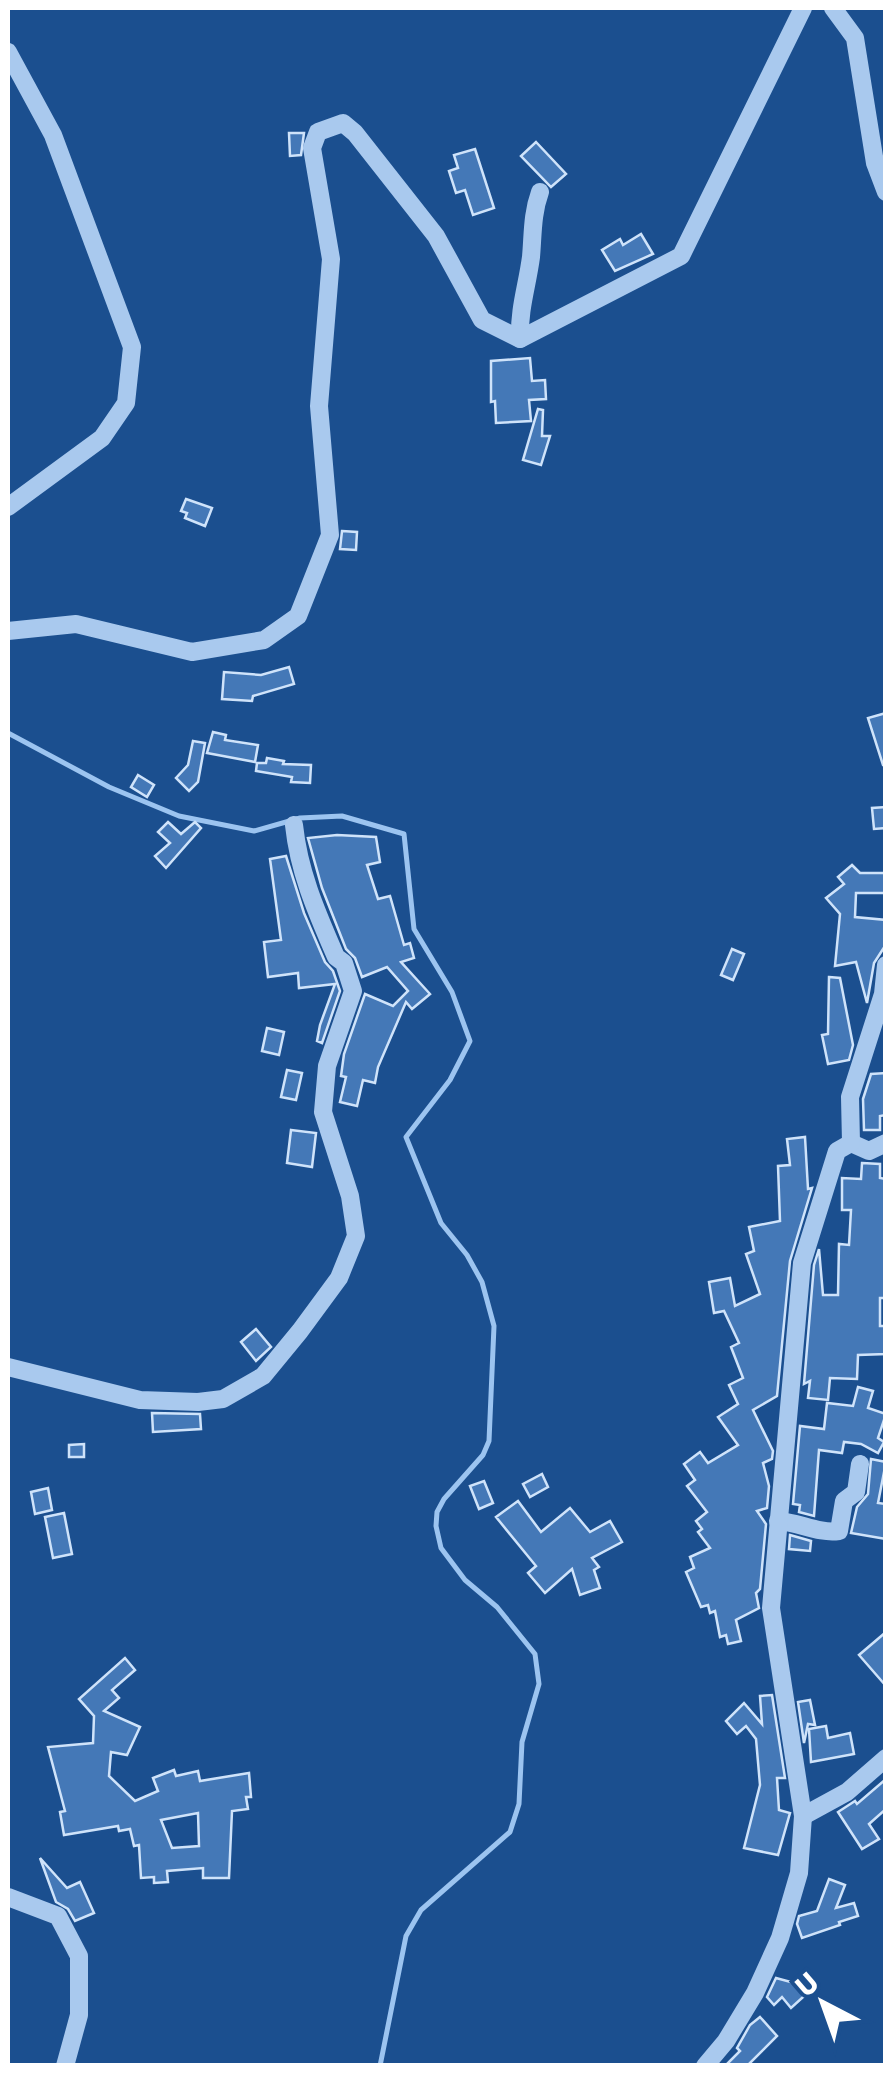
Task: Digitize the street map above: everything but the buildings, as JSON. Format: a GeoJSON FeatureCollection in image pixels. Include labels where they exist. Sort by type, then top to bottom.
{"type":"FeatureCollection","features":[{"type":"Feature","properties":{"kind":"street"},"geometry":{"type":"LineString","coordinates":[[520,339],[681,256],[803,8]]}},
{"type":"Feature","properties":{"kind":"street"},"geometry":{"type":"LineString","coordinates":[[834,8],[855,38],[875,163],[886,192]]}},
{"type":"Feature","properties":{"kind":"street"},"geometry":{"type":"LineString","coordinates":[[8,52],[54,135],[132,348],[126,402],[102,438],[8,507]]}},
{"type":"Feature","properties":{"kind":"street"},"geometry":{"type":"LineString","coordinates":[[8,631],[76,624],[192,652],[264,640],[298,616],[330,535],[319,406],[331,259],[312,148],[318,132],[343,123],[355,132],[436,236],[482,320],[520,339]]}},
{"type":"Feature","properties":{"kind":"street"},"geometry":{"type":"LineString","coordinates":[[520,339],[519,308],[528,278],[534,210],[540,192]]}},
{"type":"Feature","properties":{"kind":"street"},"geometry":{"type":"LineString","coordinates":[[8,1367],[140,1400],[224,1399],[263,1376],[300,1332],[348,1262],[356,1236],[353,1210],[323,1112],[327,1066],[353,991],[344,963],[336,958],[306,887],[294,824]]}},
{"type":"Feature","properties":{"kind":"street"},"geometry":{"type":"LineString","coordinates":[[851,1144],[850,1097],[882,994],[886,965]]}},
{"type":"Feature","properties":{"kind":"street"},"geometry":{"type":"LineString","coordinates":[[851,1144],[869,1152],[886,1143]]}},
{"type":"Feature","properties":{"kind":"street"},"geometry":{"type":"LineString","coordinates":[[705,2066],[740,2020],[780,1938],[799,1873],[803,1816],[771,1608],[802,1263],[837,1151],[851,1144]]}},
{"type":"Feature","properties":{"kind":"street"},"geometry":{"type":"LineString","coordinates":[[778,1521],[839,1531],[844,1501],[856,1492],[860,1464]]}},
{"type":"Feature","properties":{"kind":"street"},"geometry":{"type":"LineString","coordinates":[[803,1816],[846,1792],[886,1758]]}},
{"type":"Feature","properties":{"kind":"street"},"geometry":{"type":"LineString","coordinates":[[8,1897],[58,1916],[79,1956],[80,2015],[65,2066]]}},
{"type":"Feature","properties":{"kind":"waterway"},"geometry":{"type":"LineString","coordinates":[[8,733],[109,787],[179,816],[254,831],[300,818],[342,816],[404,834],[414,929],[452,992],[470,1041],[450,1080],[406,1137],[441,1223],[467,1255],[482,1282],[494,1326],[489,1441],[483,1455],[444,1499],[437,1512],[436,1526],[441,1548],[465,1580],[497,1607],[535,1654],[539,1684],[522,1742],[519,1804],[510,1832],[421,1910],[406,1936],[380,2066]]}}]}
